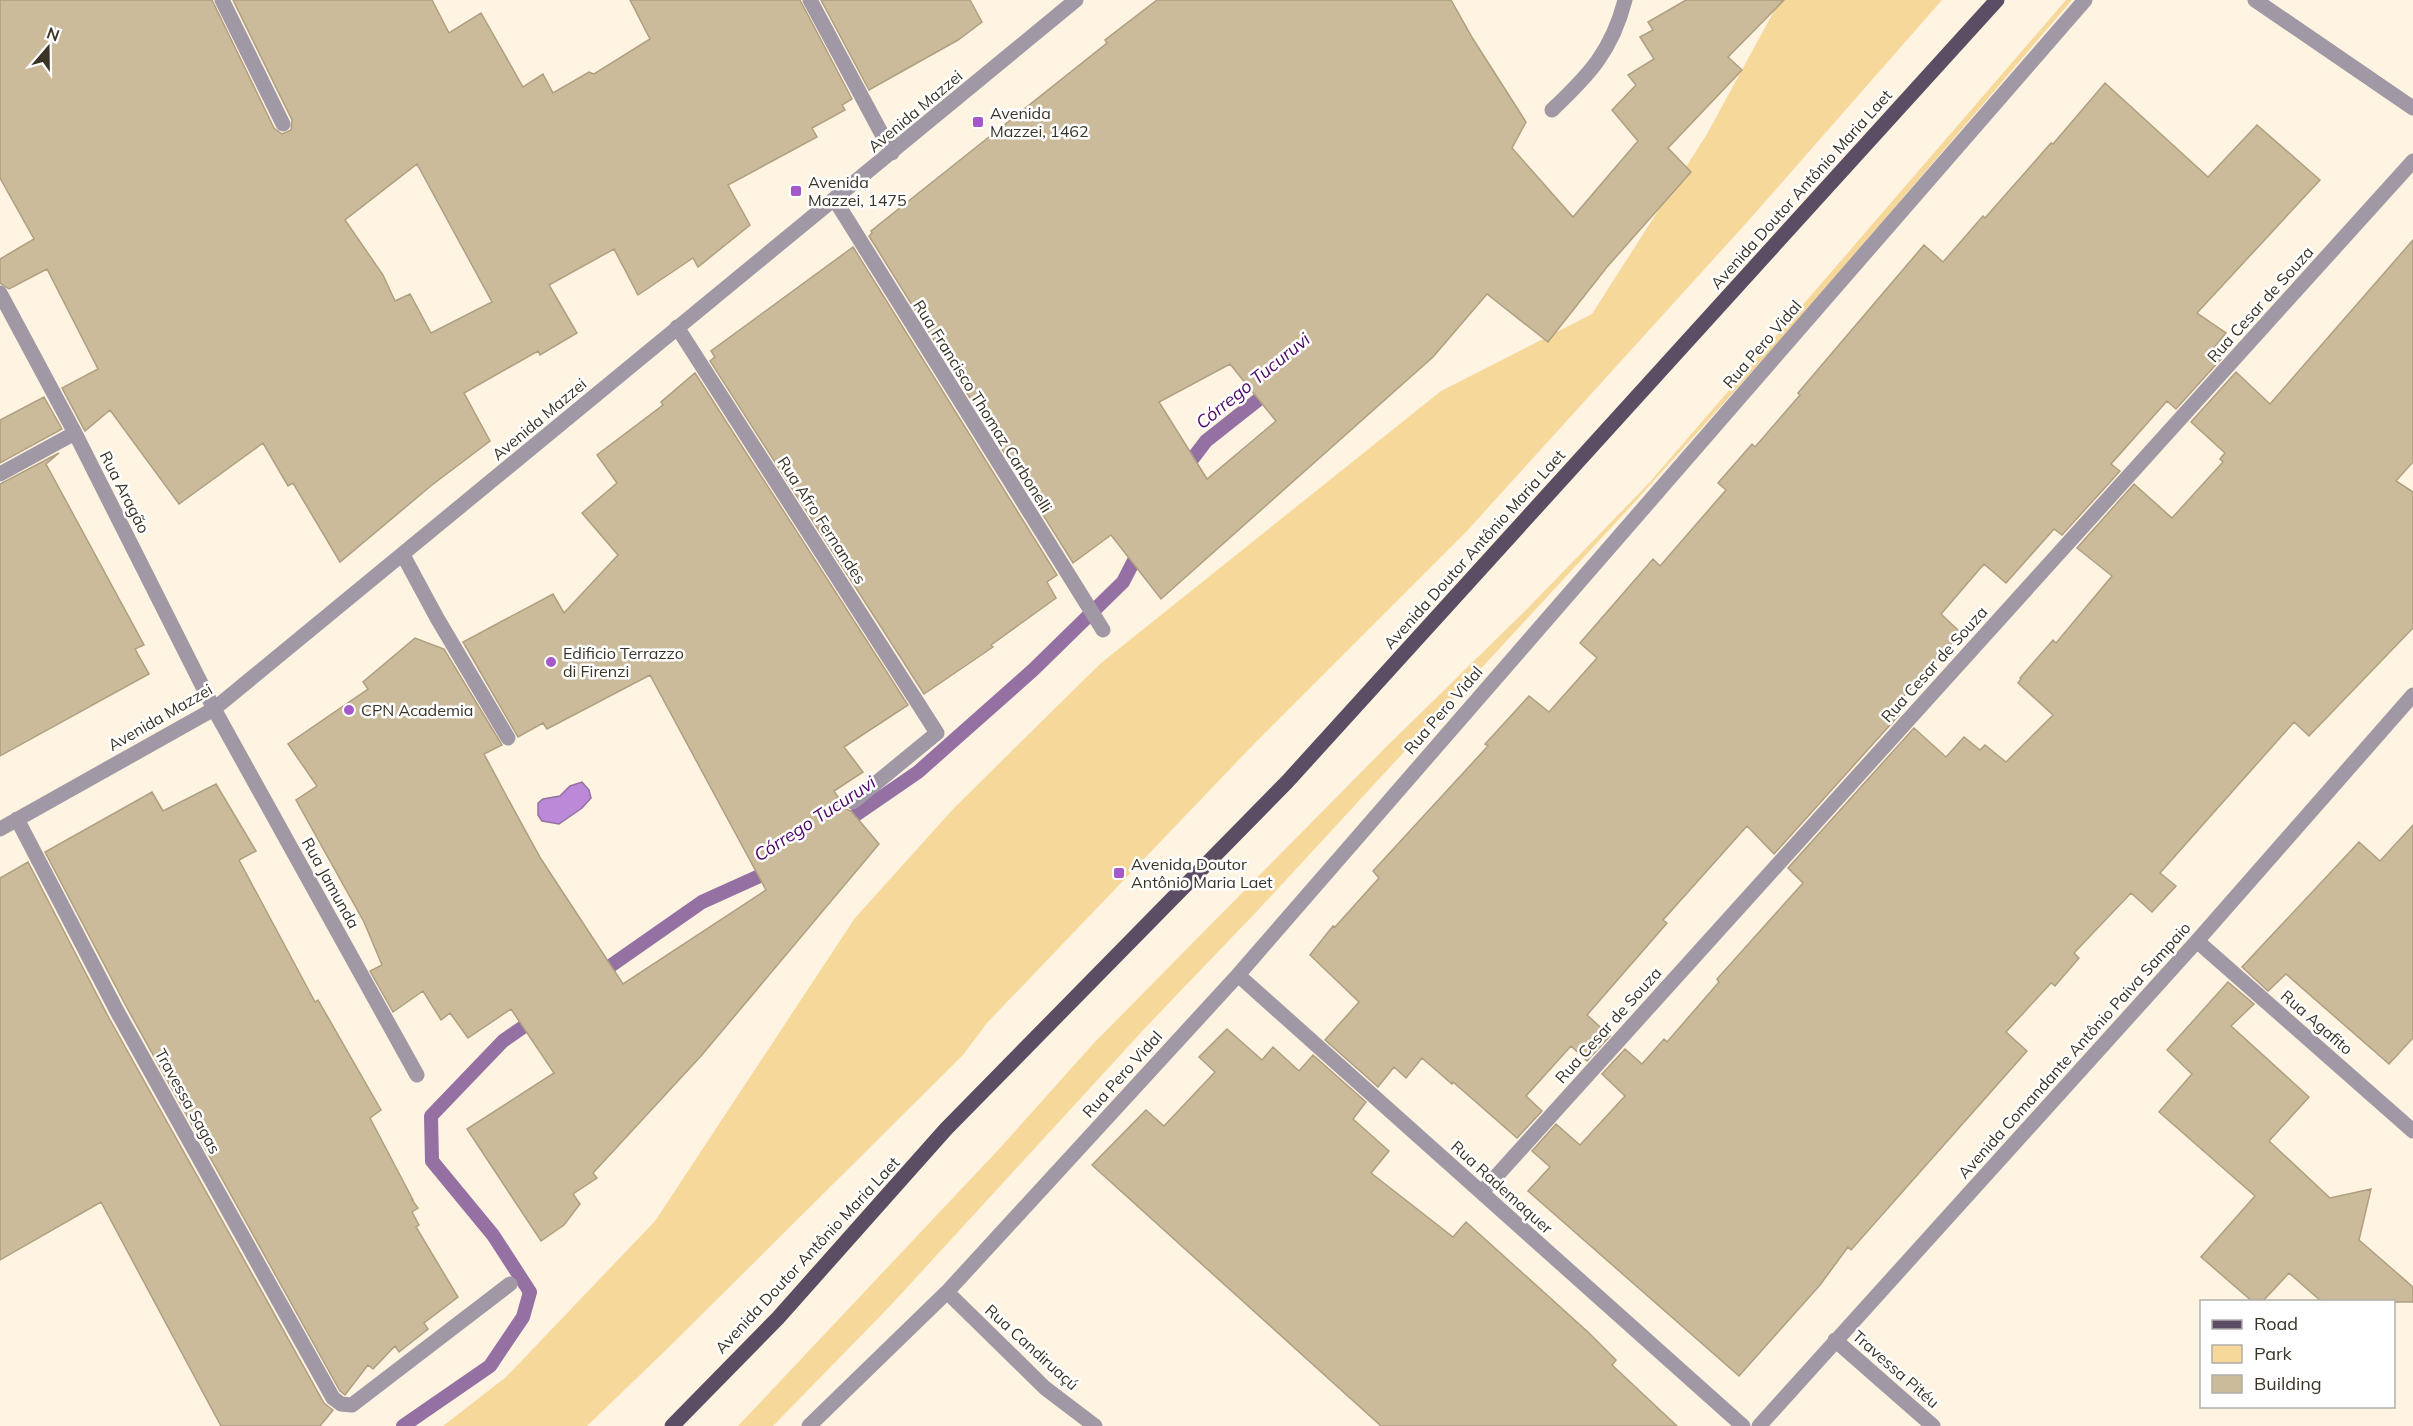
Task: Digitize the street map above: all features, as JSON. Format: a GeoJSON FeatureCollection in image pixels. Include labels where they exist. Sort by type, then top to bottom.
{"type":"FeatureCollection","features":[{"type":"Feature","properties":{"kind":"main road","name":"Avenida Doutor Antônio Maria Laet"},"geometry":{"type":"LineString","coordinates":[[672,1426],[778,1318],[946,1130],[1287,782],[1997,0]]}},
{"type":"Feature","properties":{"kind":"street"},"geometry":{"type":"LineString","coordinates":[[222,0],[283,124]]}},
{"type":"Feature","properties":{"kind":"street"},"geometry":{"type":"LineString","coordinates":[[810,0],[892,153]]}},
{"type":"Feature","properties":{"kind":"street","name":"Avenida Mazzei"},"geometry":{"type":"LineString","coordinates":[[0,829],[214,709],[1076,0]]}},
{"type":"Feature","properties":{"kind":"street"},"geometry":{"type":"LineString","coordinates":[[1552,110],[1589,75],[1609,44],[1625,0]]}},
{"type":"Feature","properties":{"kind":"street","name":"Rua Pero Vidal"},"geometry":{"type":"LineString","coordinates":[[809,1426],[946,1292],[1238,975],[2085,0]]}},
{"type":"Feature","properties":{"kind":"street"},"geometry":{"type":"LineString","coordinates":[[2255,0],[2413,108]]}},
{"type":"Feature","properties":{"kind":"street","name":"Rua Cesar de Souza"},"geometry":{"type":"LineString","coordinates":[[1482,1192],[2413,161]]}},
{"type":"Feature","properties":{"kind":"street","name":"Rua Francisco Thomaz Carbonelli"},"geometry":{"type":"LineString","coordinates":[[834,200],[1103,630]]}},
{"type":"Feature","properties":{"kind":"street","name":"Rua Aragão"},"geometry":{"type":"LineString","coordinates":[[0,293],[75,433],[214,709]]}},
{"type":"Feature","properties":{"kind":"street","name":"Rua Afro Fernandes"},"geometry":{"type":"LineString","coordinates":[[678,327],[937,733],[853,802]]}},
{"type":"Feature","properties":{"kind":"street"},"geometry":{"type":"LineString","coordinates":[[0,474],[75,433]]}},
{"type":"Feature","properties":{"kind":"street"},"geometry":{"type":"LineString","coordinates":[[403,555],[437,618],[508,738]]}},
{"type":"Feature","properties":{"kind":"street","name":"Avenida Comandante Antônio Paiva Sampaio"},"geometry":{"type":"LineString","coordinates":[[1759,1426],[2197,941],[2413,695]]}},
{"type":"Feature","properties":{"kind":"street","name":"Rua Jamunda"},"geometry":{"type":"LineString","coordinates":[[214,709],[417,1075]]}},
{"type":"Feature","properties":{"kind":"street","name":"Travessa Sagas"},"geometry":{"type":"LineString","coordinates":[[17,819],[118,1013],[333,1398],[341,1404],[352,1405],[510,1284]]}},
{"type":"Feature","properties":{"kind":"street","name":"Rua Agafito"},"geometry":{"type":"LineString","coordinates":[[2197,941],[2413,1131]]}},
{"type":"Feature","properties":{"kind":"street","name":"Rua Rademaquer"},"geometry":{"type":"LineString","coordinates":[[1238,975],[1743,1426]]}},
{"type":"Feature","properties":{"kind":"street","name":"Rua Candiruaçú"},"geometry":{"type":"LineString","coordinates":[[946,1292],[1045,1388],[1095,1426]]}},
{"type":"Feature","properties":{"kind":"street","name":"Travessa Pitéu"},"geometry":{"type":"LineString","coordinates":[[1835,1340],[1933,1426]]}},
{"type":"Feature","properties":{"kind":"green space"},"geometry":{"type":"Polygon","coordinates":[[[1780,0],[1942,0],[1749,220],[1466,532],[1252,746],[987,1023],[963,1055],[587,1426],[443,1426],[506,1377],[655,1221],[855,918],[954,808],[1101,663],[1441,391],[1592,314],[1707,134],[1780,0]]]}},
{"type":"Feature","properties":{"kind":"green space"},"geometry":{"type":"Polygon","coordinates":[[[2066,0],[2072,0],[1795,324],[1631,506],[1260,908],[1146,1027],[891,1305],[773,1426],[738,1426],[1000,1148],[1093,1044],[1386,747],[1527,609],[1649,483],[2066,0]]]}},
{"type":"Feature","properties":{"kind":"shaded area"},"geometry":{"type":"Polygon","coordinates":[[[582,782],[589,790],[591,798],[582,808],[559,824],[542,821],[538,815],[538,803],[543,799],[560,796],[570,786],[582,782]]]}},
{"type":"Feature","properties":{"kind":"building"},"geometry":{"type":"Polygon","coordinates":[[[0,0],[212,0],[274,128],[282,134],[291,130],[292,120],[233,0],[432,0],[449,33],[481,13],[523,87],[543,74],[553,93],[589,72],[594,74],[650,39],[630,0],[800,0],[852,99],[842,105],[845,110],[812,128],[817,137],[728,185],[750,225],[698,267],[693,258],[638,295],[614,249],[549,285],[577,333],[540,355],[538,351],[464,393],[490,441],[432,485],[340,562],[293,483],[288,486],[263,443],[179,504],[110,410],[85,431],[62,388],[98,369],[47,269],[9,289],[0,283],[0,259],[34,239],[0,178],[0,0]],[[417,164],[345,220],[383,275],[395,301],[410,294],[431,333],[492,302],[417,164]]]}},
{"type":"Feature","properties":{"kind":"building"},"geometry":{"type":"Polygon","coordinates":[[[821,0],[970,0],[982,22],[958,40],[869,90],[821,0]]]}},
{"type":"Feature","properties":{"kind":"building"},"geometry":{"type":"Polygon","coordinates":[[[1157,0],[1451,0],[1526,122],[1512,148],[1573,217],[1638,141],[1612,110],[1636,85],[1628,75],[1654,59],[1640,37],[1653,30],[1648,22],[1686,0],[1784,0],[1728,57],[1742,70],[1668,148],[1691,172],[1607,267],[1548,342],[1487,294],[1433,357],[1161,599],[1111,535],[1073,563],[869,236],[871,231],[1107,43],[1105,40],[1157,0]],[[1230,364],[1159,402],[1207,479],[1276,421],[1230,364]]]}},
{"type":"Feature","properties":{"kind":"building"},"geometry":{"type":"Polygon","coordinates":[[[2105,83],[2208,177],[2257,125],[2320,180],[2197,313],[2226,333],[2212,350],[2221,359],[2176,409],[2167,401],[2111,464],[2120,471],[2062,535],[2054,529],[2006,583],[1984,564],[1941,614],[1961,633],[1892,709],[1899,715],[1774,854],[1747,826],[1663,920],[1667,923],[1587,1015],[1610,1036],[1587,1061],[1571,1046],[1526,1096],[1542,1111],[1517,1138],[1422,1058],[1406,1078],[1394,1067],[1378,1087],[1325,1040],[1359,1002],[1310,955],[1333,926],[1335,927],[1379,878],[1373,871],[1488,746],[1485,744],[1529,696],[1549,712],[1597,658],[1580,643],[1653,559],[1660,566],[1726,490],[1718,483],[1752,444],[1755,447],[1924,245],[1943,262],[2051,143],[2053,144],[2105,83]]]}},
{"type":"Feature","properties":{"kind":"building"},"geometry":{"type":"Polygon","coordinates":[[[2413,240],[2413,462],[2396,481],[2413,492],[2413,628],[2309,736],[2294,722],[2160,873],[2176,886],[2152,912],[2131,893],[2074,953],[2079,958],[2055,986],[2051,983],[2006,1032],[2027,1051],[1851,1250],[1848,1247],[1820,1285],[1739,1376],[1528,1191],[1550,1167],[1532,1151],[1556,1124],[1580,1145],[1625,1096],[1602,1074],[1625,1049],[1642,1064],[1664,1039],[1667,1042],[1719,982],[1717,979],[1803,883],[1788,868],[1914,728],[1946,757],[1964,737],[1980,750],[1985,745],[2006,762],[2053,715],[2018,683],[2053,640],[2056,643],[2112,576],[2077,548],[2134,484],[2172,518],[2223,462],[2220,459],[2225,453],[2191,422],[2236,372],[2270,404],[2413,240]]]}},
{"type":"Feature","properties":{"kind":"building"},"geometry":{"type":"Polygon","coordinates":[[[853,247],[1057,575],[1047,582],[1056,598],[991,645],[993,647],[924,694],[710,361],[715,357],[711,351],[853,247]]]}},
{"type":"Feature","properties":{"kind":"building"},"geometry":{"type":"Polygon","coordinates":[[[695,373],[908,705],[844,747],[863,772],[834,791],[846,809],[851,811],[879,844],[701,1056],[593,1173],[597,1178],[573,1194],[580,1204],[564,1225],[541,1241],[467,1129],[554,1073],[511,1009],[468,1038],[450,1013],[441,1020],[423,991],[393,1012],[370,971],[382,965],[364,922],[296,800],[317,786],[288,744],[368,689],[363,682],[415,638],[444,649],[502,745],[484,754],[541,859],[623,984],[766,890],[650,675],[547,729],[543,723],[518,737],[463,642],[553,594],[564,613],[618,555],[582,513],[617,483],[597,455],[663,405],[661,402],[695,373]]]}},
{"type":"Feature","properties":{"kind":"building"},"geometry":{"type":"Polygon","coordinates":[[[44,397],[62,429],[0,463],[0,420],[44,397]]]}},
{"type":"Feature","properties":{"kind":"building"},"geometry":{"type":"Polygon","coordinates":[[[59,453],[46,464],[144,645],[135,649],[149,674],[0,756],[0,484],[59,453]]]}},
{"type":"Feature","properties":{"kind":"building"},"geometry":{"type":"Polygon","coordinates":[[[216,784],[256,851],[239,860],[315,1002],[318,1000],[381,1110],[370,1118],[418,1208],[412,1212],[419,1225],[416,1227],[458,1297],[424,1323],[428,1329],[399,1352],[395,1346],[373,1369],[368,1365],[345,1395],[340,1391],[127,1008],[45,852],[152,792],[163,811],[216,784]]]}},
{"type":"Feature","properties":{"kind":"building"},"geometry":{"type":"Polygon","coordinates":[[[2413,825],[2413,1038],[2389,1064],[2286,974],[2268,991],[2242,967],[2359,842],[2380,861],[2413,825]]]}},
{"type":"Feature","properties":{"kind":"building"},"geometry":{"type":"Polygon","coordinates":[[[28,862],[109,1018],[324,1403],[333,1410],[320,1426],[221,1426],[101,1202],[0,1260],[0,878],[28,862]]]}},
{"type":"Feature","properties":{"kind":"building"},"geometry":{"type":"Polygon","coordinates":[[[2228,982],[2254,1004],[2231,1026],[2309,1097],[2269,1141],[2330,1198],[2371,1189],[2359,1240],[2413,1287],[2413,1302],[2320,1300],[2289,1273],[2264,1300],[2251,1300],[2201,1257],[2255,1196],[2159,1112],[2192,1074],[2167,1050],[2228,982]]]}},
{"type":"Feature","properties":{"kind":"building"},"geometry":{"type":"Polygon","coordinates":[[[1227,1029],[1262,1060],[1273,1047],[1299,1071],[1313,1055],[1366,1102],[1353,1119],[1389,1151],[1371,1173],[1453,1237],[1466,1222],[1589,1333],[1616,1360],[1612,1365],[1677,1426],[1381,1426],[1092,1165],[1146,1110],[1164,1126],[1215,1072],[1199,1057],[1227,1029]]]}},
{"type":"Feature","properties":{"kind":"waterway","name":"Córrego Tucuruvi"},"geometry":{"type":"LineString","coordinates":[[1184,470],[1206,441],[1273,388]]}},
{"type":"Feature","properties":{"kind":"waterway","name":"Córrego Tucuruvi"},"geometry":{"type":"LineString","coordinates":[[841,825],[918,772],[1033,670],[1123,582],[1141,547]]}},
{"type":"Feature","properties":{"kind":"waterway","name":"Córrego Tucuruvi"},"geometry":{"type":"LineString","coordinates":[[596,976],[702,902],[775,869]]}},
{"type":"Feature","properties":{"kind":"waterway","name":"Córrego Tucuruvi"},"geometry":{"type":"LineString","coordinates":[[403,1426],[490,1366],[523,1317],[530,1292],[493,1235],[432,1161],[431,1116],[503,1041],[536,1018]]}},
{"type":"Feature","properties":{"kind":"place","name":"Avenida Mazzei, 1462"},"geometry":{"type":"Point","coordinates":[978,122]}},
{"type":"Feature","properties":{"kind":"place","name":"Avenida Mazzei, 1475"},"geometry":{"type":"Point","coordinates":[796,191]}},
{"type":"Feature","properties":{"kind":"place","name":"Edificio Terrazzo di Firenzi"},"geometry":{"type":"Point","coordinates":[551,662]}},
{"type":"Feature","properties":{"kind":"place","name":"CPN Academia"},"geometry":{"type":"Point","coordinates":[349,710]}},
{"type":"Feature","properties":{"kind":"place","name":"Avenida Doutor Antônio Maria Laet"},"geometry":{"type":"Point","coordinates":[1119,873]}}]}
